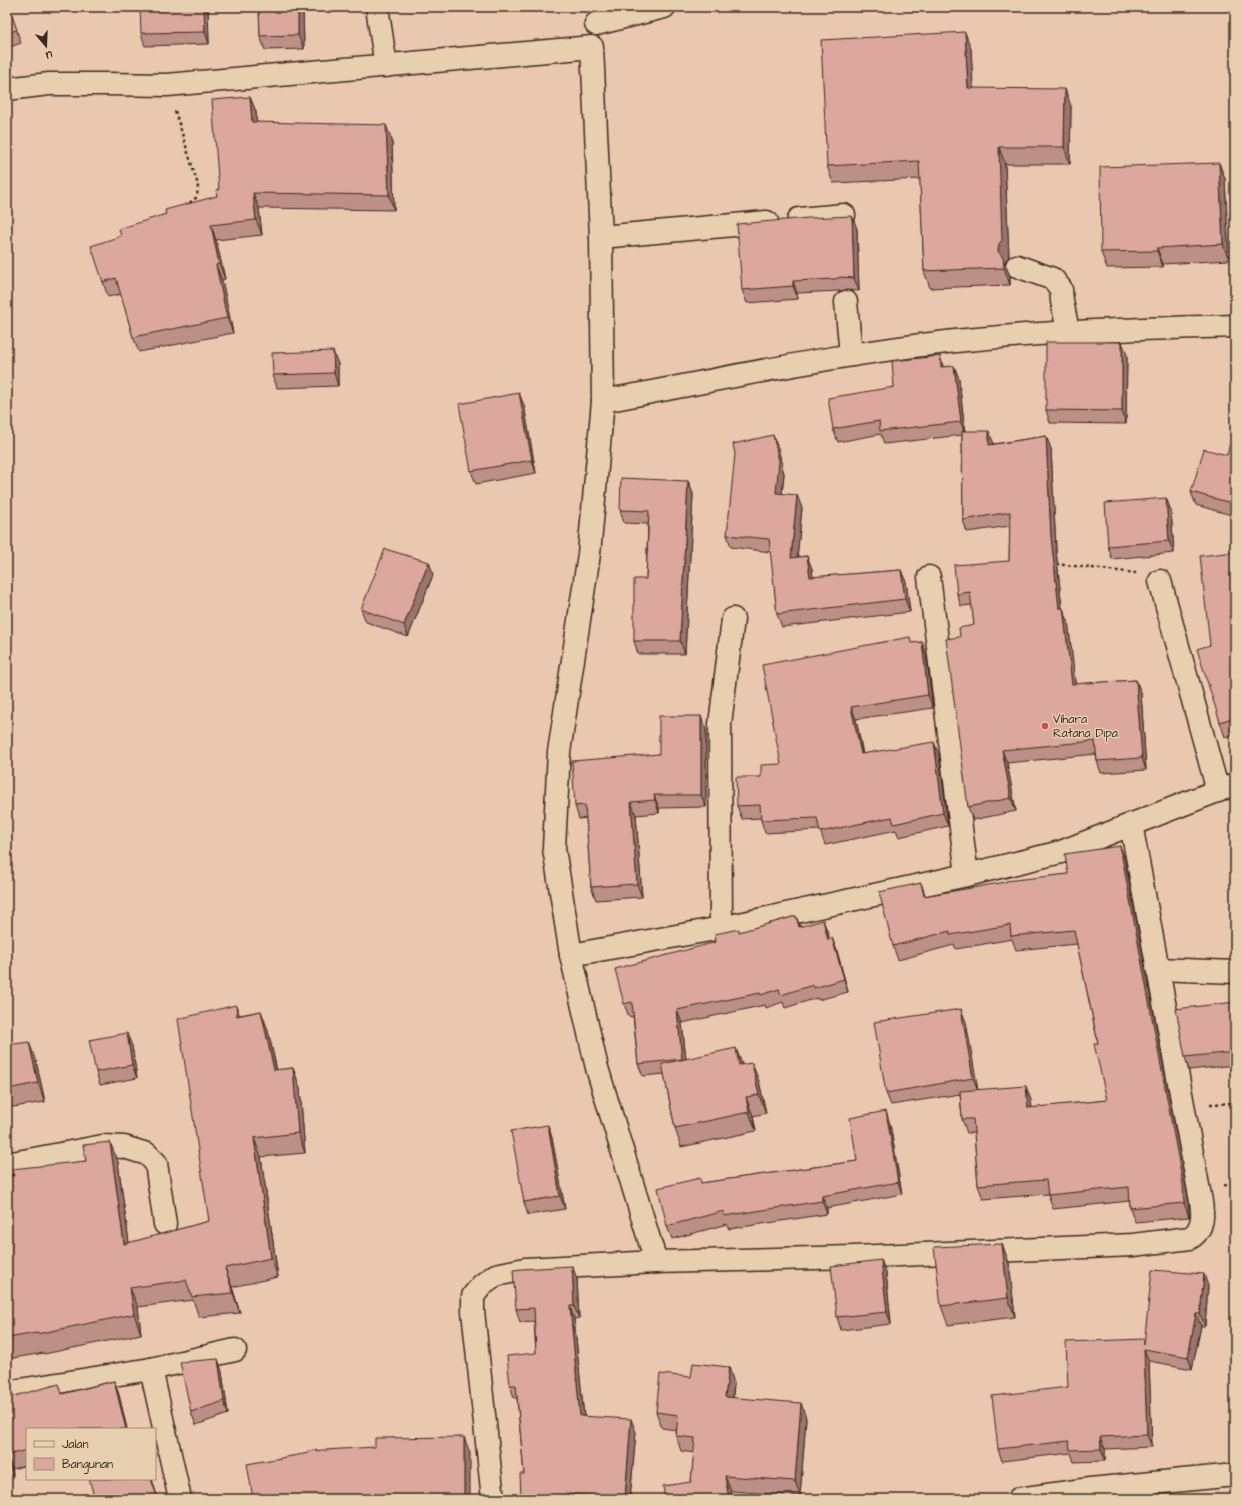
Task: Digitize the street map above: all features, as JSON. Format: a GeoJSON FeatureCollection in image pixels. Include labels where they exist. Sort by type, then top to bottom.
{"type":"FeatureCollection","features":[{"type":"Feature","properties":{"kind":"street"},"geometry":{"type":"LineString","coordinates":[[377,7],[386,66]]}},
{"type":"Feature","properties":{"kind":"street"},"geometry":{"type":"LineString","coordinates":[[656,1262],[597,1068],[571,955],[554,848],[559,752],[589,554],[603,402],[601,237],[592,47],[596,16],[664,7]]}},
{"type":"Feature","properties":{"kind":"street"},"geometry":{"type":"LineString","coordinates":[[7,89],[49,84],[167,86],[592,47]]}},
{"type":"Feature","properties":{"kind":"street"},"geometry":{"type":"LineString","coordinates":[[601,237],[844,215]]}},
{"type":"Feature","properties":{"kind":"street"},"geometry":{"type":"LineString","coordinates":[[1017,266],[1053,279],[1061,289],[1068,332]]}},
{"type":"Feature","properties":{"kind":"street"},"geometry":{"type":"LineString","coordinates":[[846,302],[851,355]]}},
{"type":"Feature","properties":{"kind":"street"},"geometry":{"type":"LineString","coordinates":[[603,402],[851,355],[965,340],[1068,332],[1235,326]]}},
{"type":"Feature","properties":{"kind":"street"},"geometry":{"type":"LineString","coordinates":[[929,577],[967,875]]}},
{"type":"Feature","properties":{"kind":"street"},"geometry":{"type":"LineString","coordinates":[[571,955],[721,928],[967,875],[1061,852],[1226,787],[1160,581]]}},
{"type":"Feature","properties":{"kind":"street"},"geometry":{"type":"LineString","coordinates":[[721,928],[720,724],[733,619]]}},
{"type":"Feature","properties":{"kind":"street"},"geometry":{"type":"LineString","coordinates":[[493,1499],[473,1311],[473,1296],[482,1285],[496,1275],[525,1269],[656,1262],[853,1257],[1133,1245],[1190,1238],[1196,1234],[1200,1229],[1203,1218],[1184,1106],[1157,969],[1131,824]]}},
{"type":"Feature","properties":{"kind":"street"},"geometry":{"type":"LineString","coordinates":[[1157,969],[1235,972]]}},
{"type":"Feature","properties":{"kind":"street"},"geometry":{"type":"LineString","coordinates":[[7,1164],[103,1146],[124,1147],[147,1154],[156,1163],[166,1224]]}},
{"type":"Feature","properties":{"kind":"street"},"geometry":{"type":"LineString","coordinates":[[7,1392],[151,1369],[235,1350]]}},
{"type":"Feature","properties":{"kind":"street"},"geometry":{"type":"LineString","coordinates":[[151,1369],[180,1499]]}},
{"type":"Feature","properties":{"kind":"street"},"geometry":{"type":"LineString","coordinates":[[1018,1499],[1090,1488],[1235,1474]]}},
{"type":"Feature","properties":{"kind":"path"},"geometry":{"type":"LineString","coordinates":[[167,86],[198,185],[198,197],[182,210]]}},
{"type":"Feature","properties":{"kind":"path"},"geometry":{"type":"LineString","coordinates":[[1052,563],[1150,574],[1160,581]]}},
{"type":"Feature","properties":{"kind":"building"},"geometry":{"type":"Polygon","coordinates":[[[7,7],[9,7],[17,30],[7,33],[7,7]]]}},
{"type":"Feature","properties":{"kind":"building"},"geometry":{"type":"Polygon","coordinates":[[[140,7],[204,7],[205,32],[141,33],[140,7]]]}},
{"type":"Feature","properties":{"kind":"building"},"geometry":{"type":"Polygon","coordinates":[[[259,7],[298,7],[298,35],[260,36],[259,7]]]}},
{"type":"Feature","properties":{"kind":"building"},"geometry":{"type":"Polygon","coordinates":[[[965,32],[968,88],[1065,89],[1064,147],[999,147],[1002,240],[999,244],[998,251],[1003,258],[1004,268],[924,271],[919,161],[827,166],[821,40],[965,32]]]}},
{"type":"Feature","properties":{"kind":"building"},"geometry":{"type":"Polygon","coordinates":[[[250,97],[252,122],[386,125],[389,195],[253,193],[256,220],[211,225],[219,264],[216,265],[227,318],[133,337],[116,278],[103,282],[91,246],[121,236],[119,229],[166,214],[165,210],[217,196],[216,190],[219,190],[212,100],[250,97]]]}},
{"type":"Feature","properties":{"kind":"building"},"geometry":{"type":"Polygon","coordinates":[[[1219,163],[1223,244],[1157,248],[1157,251],[1101,252],[1100,167],[1219,163]]]}},
{"type":"Feature","properties":{"kind":"building"},"geometry":{"type":"Polygon","coordinates":[[[852,216],[854,278],[841,277],[835,279],[793,281],[793,286],[742,290],[737,224],[852,216]]]}},
{"type":"Feature","properties":{"kind":"building"},"geometry":{"type":"Polygon","coordinates":[[[1046,342],[1122,342],[1122,411],[1046,410],[1046,342]]]}},
{"type":"Feature","properties":{"kind":"building"},"geometry":{"type":"Polygon","coordinates":[[[333,351],[334,373],[273,375],[272,353],[333,351]]]}},
{"type":"Feature","properties":{"kind":"building"},"geometry":{"type":"Polygon","coordinates":[[[940,356],[941,367],[954,366],[961,422],[880,431],[879,421],[833,429],[828,398],[894,387],[892,361],[940,356]]]}},
{"type":"Feature","properties":{"kind":"building"},"geometry":{"type":"Polygon","coordinates":[[[519,393],[532,460],[471,471],[459,404],[519,393]]]}},
{"type":"Feature","properties":{"kind":"building"},"geometry":{"type":"Polygon","coordinates":[[[962,431],[989,431],[989,445],[1046,436],[1051,537],[1059,608],[1063,608],[1072,684],[1136,680],[1142,758],[1097,761],[1095,741],[1002,750],[1011,798],[968,807],[946,639],[960,637],[959,628],[974,625],[970,592],[957,594],[954,565],[1009,561],[1010,512],[963,520],[962,431]]]}},
{"type":"Feature","properties":{"kind":"building"},"geometry":{"type":"Polygon","coordinates":[[[773,435],[779,461],[776,493],[797,495],[791,558],[807,556],[810,577],[901,570],[905,599],[777,614],[769,539],[727,535],[735,454],[733,444],[773,435]]]}},
{"type":"Feature","properties":{"kind":"building"},"geometry":{"type":"Polygon","coordinates":[[[1230,443],[1235,445],[1235,504],[1191,492],[1204,449],[1227,455],[1230,443]]]}},
{"type":"Feature","properties":{"kind":"building"},"geometry":{"type":"Polygon","coordinates":[[[621,478],[688,481],[680,641],[634,641],[634,579],[646,579],[649,511],[620,510],[621,478]]]}},
{"type":"Feature","properties":{"kind":"building"},"geometry":{"type":"Polygon","coordinates":[[[1166,498],[1169,541],[1108,546],[1105,503],[1166,498]]]}},
{"type":"Feature","properties":{"kind":"building"},"geometry":{"type":"Polygon","coordinates":[[[385,549],[429,562],[404,625],[361,609],[385,549]]]}},
{"type":"Feature","properties":{"kind":"building"},"geometry":{"type":"Polygon","coordinates":[[[1235,552],[1235,717],[1220,722],[1197,649],[1210,645],[1200,556],[1235,552]]]}},
{"type":"Feature","properties":{"kind":"building"},"geometry":{"type":"Polygon","coordinates":[[[910,637],[911,643],[922,642],[928,695],[851,707],[861,754],[934,742],[943,813],[894,824],[892,817],[820,832],[817,818],[761,820],[760,805],[737,806],[736,777],[761,777],[761,765],[781,764],[762,665],[910,637]]]}},
{"type":"Feature","properties":{"kind":"building"},"geometry":{"type":"Polygon","coordinates":[[[659,716],[701,716],[701,795],[654,795],[655,800],[631,802],[637,884],[591,887],[585,805],[575,806],[572,761],[659,754],[659,716]]]}},
{"type":"Feature","properties":{"kind":"building"},"geometry":{"type":"Polygon","coordinates":[[[1120,846],[1183,1184],[1184,1203],[1130,1208],[1129,1187],[1048,1195],[1046,1180],[978,1185],[973,1119],[962,1119],[960,1091],[1026,1086],[1028,1108],[1107,1100],[1094,1044],[1098,1043],[1074,930],[1011,936],[1010,925],[950,935],[950,931],[893,946],[879,892],[921,883],[924,896],[1006,881],[1068,874],[1065,854],[1120,846]]]}},
{"type":"Feature","properties":{"kind":"building"},"geometry":{"type":"Polygon","coordinates":[[[796,916],[799,927],[823,920],[828,940],[832,938],[844,979],[814,988],[813,985],[781,995],[779,989],[761,995],[760,993],[677,1010],[682,1059],[638,1064],[632,1002],[624,1004],[615,969],[716,942],[715,934],[739,929],[739,932],[796,916]]]}},
{"type":"Feature","properties":{"kind":"building"},"geometry":{"type":"Polygon","coordinates":[[[1235,1002],[1235,1052],[1185,1057],[1176,1009],[1235,1002]]]}},
{"type":"Feature","properties":{"kind":"building"},"geometry":{"type":"Polygon","coordinates":[[[236,1005],[237,1016],[261,1011],[274,1070],[293,1068],[298,1133],[254,1138],[271,1258],[225,1268],[233,1293],[192,1297],[186,1280],[130,1288],[134,1314],[37,1334],[7,1338],[7,1176],[14,1176],[12,1169],[86,1161],[83,1145],[110,1142],[124,1244],[209,1221],[178,1019],[236,1005]]]}},
{"type":"Feature","properties":{"kind":"building"},"geometry":{"type":"Polygon","coordinates":[[[961,1009],[973,1078],[886,1093],[874,1022],[961,1009]]]}},
{"type":"Feature","properties":{"kind":"building"},"geometry":{"type":"Polygon","coordinates":[[[127,1033],[132,1065],[96,1072],[89,1040],[127,1033]]]}},
{"type":"Feature","properties":{"kind":"building"},"geometry":{"type":"Polygon","coordinates":[[[29,1042],[38,1083],[7,1089],[7,1045],[29,1042]]]}},
{"type":"Feature","properties":{"kind":"building"},"geometry":{"type":"Polygon","coordinates":[[[736,1048],[739,1065],[752,1063],[759,1095],[746,1097],[749,1112],[675,1128],[662,1064],[736,1048]]]}},
{"type":"Feature","properties":{"kind":"building"},"geometry":{"type":"Polygon","coordinates":[[[886,1111],[898,1182],[822,1196],[822,1201],[724,1216],[724,1211],[667,1226],[658,1188],[700,1178],[701,1183],[857,1161],[850,1118],[886,1111]]]}},
{"type":"Feature","properties":{"kind":"building"},"geometry":{"type":"Polygon","coordinates":[[[548,1125],[560,1196],[524,1202],[511,1131],[548,1125]]]}},
{"type":"Feature","properties":{"kind":"building"},"geometry":{"type":"Polygon","coordinates":[[[1002,1244],[1008,1298],[941,1306],[934,1247],[1002,1244]]]}},
{"type":"Feature","properties":{"kind":"building"},"geometry":{"type":"Polygon","coordinates":[[[881,1260],[887,1312],[837,1317],[831,1266],[881,1260]]]}},
{"type":"Feature","properties":{"kind":"building"},"geometry":{"type":"Polygon","coordinates":[[[572,1266],[574,1306],[570,1306],[580,1416],[631,1419],[625,1498],[567,1494],[567,1499],[521,1499],[520,1474],[524,1474],[516,1385],[510,1385],[507,1356],[536,1353],[534,1308],[516,1309],[513,1270],[572,1266]]]}},
{"type":"Feature","properties":{"kind":"building"},"geometry":{"type":"Polygon","coordinates":[[[1152,1270],[1204,1274],[1200,1314],[1196,1314],[1188,1357],[1144,1349],[1147,1435],[1100,1437],[1101,1449],[1070,1450],[1069,1441],[998,1449],[992,1396],[1068,1387],[1066,1342],[1144,1339],[1144,1345],[1152,1270]]]}},
{"type":"Feature","properties":{"kind":"building"},"geometry":{"type":"Polygon","coordinates":[[[218,1359],[224,1401],[191,1412],[180,1362],[218,1359]]]}},
{"type":"Feature","properties":{"kind":"building"},"geometry":{"type":"Polygon","coordinates":[[[693,1363],[729,1367],[725,1397],[801,1403],[795,1481],[725,1476],[729,1499],[665,1499],[663,1486],[691,1482],[695,1438],[676,1436],[678,1415],[656,1412],[660,1374],[691,1377],[693,1363]]]}},
{"type":"Feature","properties":{"kind":"building"},"geometry":{"type":"Polygon","coordinates":[[[114,1381],[126,1428],[26,1428],[26,1450],[7,1455],[7,1398],[59,1384],[62,1394],[114,1381]]]}},
{"type":"Feature","properties":{"kind":"building"},"geometry":{"type":"Polygon","coordinates":[[[464,1437],[464,1499],[253,1499],[247,1464],[309,1453],[308,1451],[375,1447],[375,1438],[464,1437]]]}},
{"type":"Feature","properties":{"kind":"building"},"geometry":{"type":"Polygon","coordinates":[[[89,1480],[151,1480],[158,1499],[95,1499],[89,1480]]]}},
{"type":"Feature","properties":{"kind":"place","name":"Vihara Ratana Dipa"},"geometry":{"type":"Point","coordinates":[1045,726]}}]}
